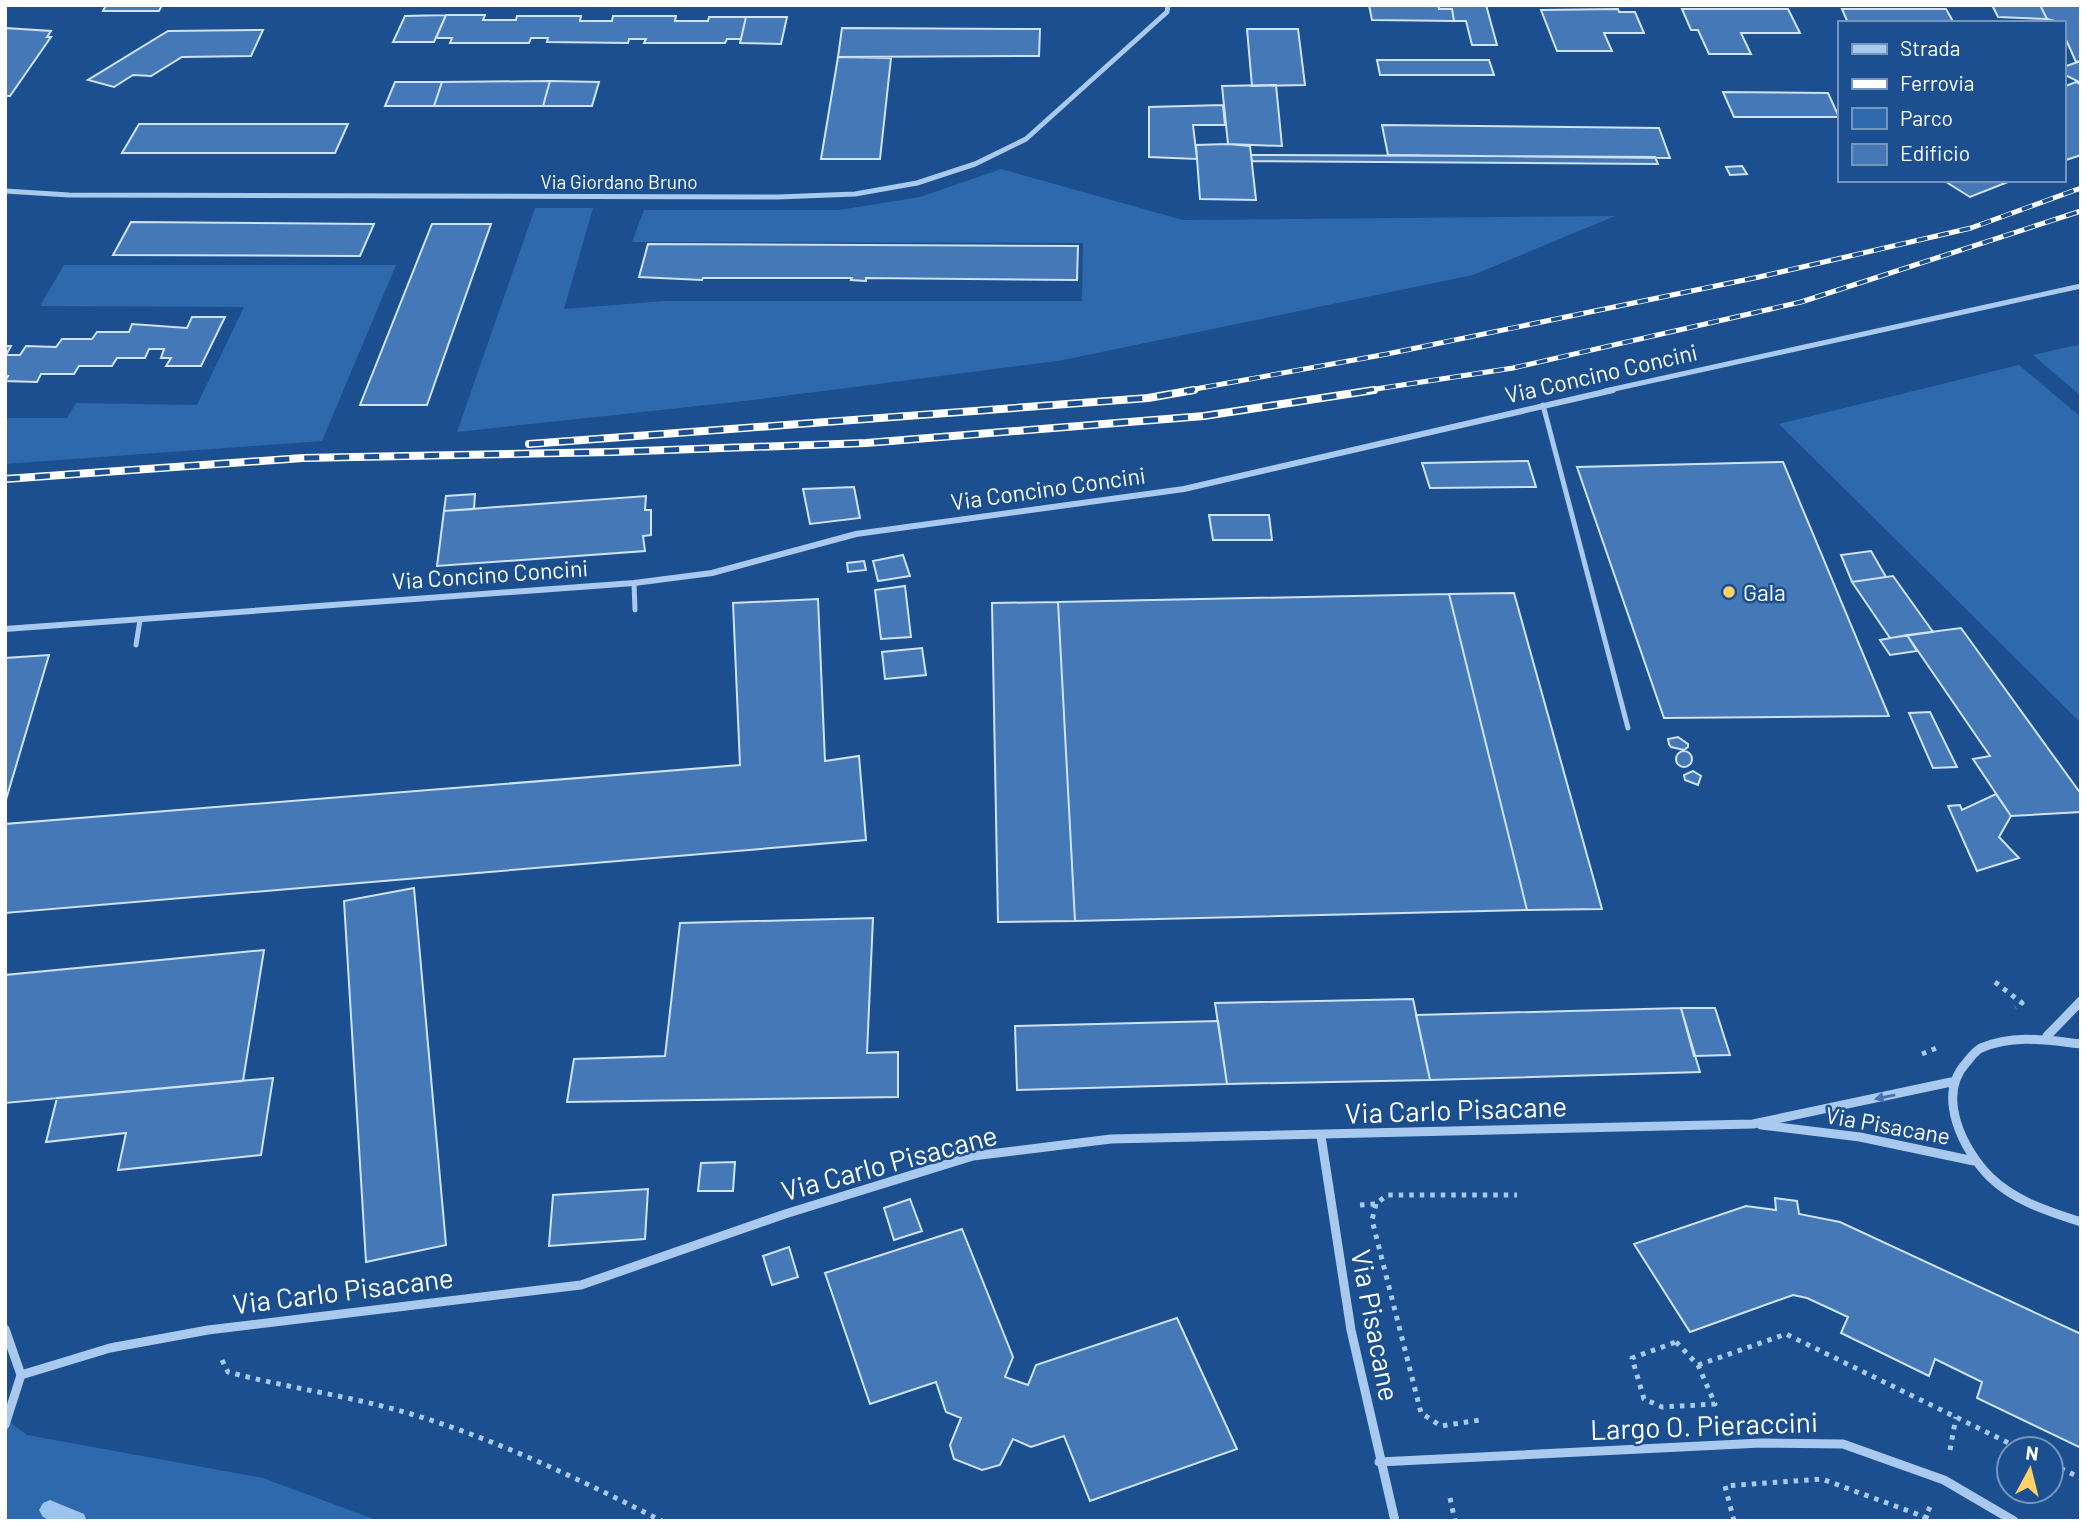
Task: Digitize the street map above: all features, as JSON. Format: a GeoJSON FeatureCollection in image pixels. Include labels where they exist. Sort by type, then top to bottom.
{"type":"FeatureCollection","features":[{"type":"Feature","properties":{"kind":"street","name":"Via Giordano Bruno"},"geometry":{"type":"LineString","coordinates":[[5,191],[69,195],[778,197],[855,194],[917,183],[975,164],[1026,139],[1167,12],[1168,5]]}},
{"type":"Feature","properties":{"kind":"street","name":"Via Concino Concini"},"geometry":{"type":"LineString","coordinates":[[5,629],[634,583],[712,573],[856,534],[1184,489],[1543,405],[2081,286]]}},
{"type":"Feature","properties":{"kind":"street"},"geometry":{"type":"LineString","coordinates":[[2047,1036],[2081,1001]]}},
{"type":"Feature","properties":{"kind":"street"},"geometry":{"type":"LineString","coordinates":[[1951,1082],[1964,1060],[1985,1045],[2014,1036],[2047,1036],[2081,1044]]}},
{"type":"Feature","properties":{"kind":"street","name":"Via Carlo Pisacane"},"geometry":{"type":"LineString","coordinates":[[21,1375],[110,1349],[208,1330],[581,1284],[785,1214],[973,1156],[1111,1139],[1753,1124],[1951,1082]]}},
{"type":"Feature","properties":{"kind":"street","name":"Via Pisacane"},"geometry":{"type":"LineString","coordinates":[[1951,1082],[1950,1107],[1957,1134],[1974,1161],[2003,1188],[2038,1210],[2081,1222]]}},
{"type":"Feature","properties":{"kind":"street","name":"Via Pisacane"},"geometry":{"type":"LineString","coordinates":[[1753,1124],[1860,1137],[1974,1161]]}},
{"type":"Feature","properties":{"kind":"street","name":"Via Pisacane"},"geometry":{"type":"LineString","coordinates":[[1321,1136],[1329,1206],[1379,1462],[1395,1521]]}},
{"type":"Feature","properties":{"kind":"street"},"geometry":{"type":"LineString","coordinates":[[5,1329],[21,1375],[5,1425]]}},
{"type":"Feature","properties":{"kind":"street","name":"Largo O. Pieraccini"},"geometry":{"type":"LineString","coordinates":[[1379,1462],[1762,1443],[1843,1444],[1944,1480],[2014,1521]]}},
{"type":"Feature","properties":{"kind":"lane"},"geometry":{"type":"LineString","coordinates":[[1543,405],[1628,728]]}},
{"type":"Feature","properties":{"kind":"lane"},"geometry":{"type":"LineString","coordinates":[[634,583],[635,610]]}},
{"type":"Feature","properties":{"kind":"lane"},"geometry":{"type":"LineString","coordinates":[[135,645],[140,620]]}},
{"type":"Feature","properties":{"kind":"path"},"geometry":{"type":"LineString","coordinates":[[1995,982],[2022,1003],[2011,1009]]}},
{"type":"Feature","properties":{"kind":"path"},"geometry":{"type":"LineString","coordinates":[[1911,1058],[1945,1045]]}},
{"type":"Feature","properties":{"kind":"path"},"geometry":{"type":"LineString","coordinates":[[1480,1419],[1441,1426],[1421,1413],[1373,1220],[1376,1204],[1387,1195],[1517,1195]]}},
{"type":"Feature","properties":{"kind":"path"},"geometry":{"type":"LineString","coordinates":[[208,1330],[228,1372],[263,1383],[373,1404],[473,1434],[606,1492],[662,1521]]}},
{"type":"Feature","properties":{"kind":"path"},"geometry":{"type":"LineString","coordinates":[[1698,1365],[1787,1334],[1995,1436]]}},
{"type":"Feature","properties":{"kind":"path"},"geometry":{"type":"LineString","coordinates":[[1676,1342],[1698,1365],[1715,1404],[1662,1407],[1644,1399],[1632,1358],[1676,1342]]}},
{"type":"Feature","properties":{"kind":"path"},"geometry":{"type":"LineString","coordinates":[[2065,1471],[2081,1478]]}},
{"type":"Feature","properties":{"kind":"path"},"geometry":{"type":"LineString","coordinates":[[1734,1521],[1725,1486],[1822,1479],[1925,1517],[1924,1521]]}},
{"type":"Feature","properties":{"kind":"path"},"geometry":{"type":"LineString","coordinates":[[1450,1498],[1455,1521]]}},
{"type":"Feature","properties":{"kind":"green space"},"geometry":{"type":"Polygon","coordinates":[[[1001,169],[1183,220],[1615,216],[1473,275],[1058,361],[753,400],[457,432],[535,208],[593,208],[564,309],[664,301],[1082,301],[1083,243],[632,242],[644,210],[839,210],[920,197],[1001,169]]]}},
{"type":"Feature","properties":{"kind":"green space"},"geometry":{"type":"Polygon","coordinates":[[[64,265],[396,265],[322,441],[5,464],[5,418],[67,418],[76,403],[197,405],[244,307],[40,306],[64,265]]]}},
{"type":"Feature","properties":{"kind":"green space"},"geometry":{"type":"Polygon","coordinates":[[[2081,344],[2081,396],[2033,355],[2081,344]]]}},
{"type":"Feature","properties":{"kind":"green space"},"geometry":{"type":"Polygon","coordinates":[[[2019,365],[2081,417],[2081,723],[1779,424],[2019,365]]]}},
{"type":"Feature","properties":{"kind":"green space"},"geometry":{"type":"Polygon","coordinates":[[[5,1419],[27,1435],[263,1478],[379,1521],[5,1521],[5,1419]]]}},
{"type":"Feature","properties":{"kind":"building"},"geometry":{"type":"Polygon","coordinates":[[[106,5],[162,5],[159,11],[103,11],[106,5]]]}},
{"type":"Feature","properties":{"kind":"building"},"geometry":{"type":"Polygon","coordinates":[[[1369,5],[1438,5],[1439,9],[1452,9],[1454,21],[1372,20],[1369,5]]]}},
{"type":"Feature","properties":{"kind":"building"},"geometry":{"type":"Polygon","coordinates":[[[1438,5],[1486,5],[1497,45],[1472,45],[1466,21],[1454,21],[1452,9],[1439,9],[1438,5]]]}},
{"type":"Feature","properties":{"kind":"building"},"geometry":{"type":"Polygon","coordinates":[[[1992,5],[2040,5],[2047,19],[1998,17],[1992,5]]]}},
{"type":"Feature","properties":{"kind":"building"},"geometry":{"type":"Polygon","coordinates":[[[2040,5],[2081,5],[2081,61],[2076,62],[2065,37],[2065,21],[2047,19],[2040,5]]]}},
{"type":"Feature","properties":{"kind":"building"},"geometry":{"type":"Polygon","coordinates":[[[1618,9],[1619,12],[1635,12],[1644,33],[1604,33],[1612,51],[1557,51],[1541,10],[1618,9]]]}},
{"type":"Feature","properties":{"kind":"building"},"geometry":{"type":"Polygon","coordinates":[[[1682,9],[1788,9],[1800,33],[1741,33],[1751,54],[1709,54],[1698,30],[1691,30],[1682,9]]]}},
{"type":"Feature","properties":{"kind":"building"},"geometry":{"type":"Polygon","coordinates":[[[1842,9],[1946,9],[1953,21],[1847,21],[1842,9]]]}},
{"type":"Feature","properties":{"kind":"building"},"geometry":{"type":"Polygon","coordinates":[[[446,15],[434,42],[393,42],[405,16],[446,15]]]}},
{"type":"Feature","properties":{"kind":"building"},"geometry":{"type":"Polygon","coordinates":[[[446,15],[485,15],[483,20],[516,20],[517,16],[581,16],[580,21],[612,21],[613,16],[676,16],[675,21],[746,17],[741,39],[727,39],[725,43],[644,43],[646,39],[629,39],[628,43],[547,42],[548,38],[531,38],[529,43],[450,43],[452,38],[436,38],[446,15]]]}},
{"type":"Feature","properties":{"kind":"building"},"geometry":{"type":"Polygon","coordinates":[[[746,17],[787,17],[781,44],[740,43],[746,17]]]}},
{"type":"Feature","properties":{"kind":"building"},"geometry":{"type":"Polygon","coordinates":[[[5,28],[51,31],[47,37],[51,37],[10,96],[5,96],[5,28]]]}},
{"type":"Feature","properties":{"kind":"building"},"geometry":{"type":"Polygon","coordinates":[[[842,28],[1040,29],[1039,56],[838,57],[842,28]]]}},
{"type":"Feature","properties":{"kind":"building"},"geometry":{"type":"Polygon","coordinates":[[[1247,29],[1298,29],[1305,85],[1252,86],[1247,29]]]}},
{"type":"Feature","properties":{"kind":"building"},"geometry":{"type":"Polygon","coordinates":[[[263,30],[251,56],[182,57],[151,76],[133,75],[114,87],[88,80],[168,31],[263,30]]]}},
{"type":"Feature","properties":{"kind":"building"},"geometry":{"type":"Polygon","coordinates":[[[838,57],[891,58],[880,159],[821,159],[838,57]]]}},
{"type":"Feature","properties":{"kind":"building"},"geometry":{"type":"Polygon","coordinates":[[[1377,60],[1489,60],[1494,75],[1380,75],[1377,60]]]}},
{"type":"Feature","properties":{"kind":"building"},"geometry":{"type":"Polygon","coordinates":[[[2081,61],[2081,83],[2065,75],[2065,66],[2081,61]]]}},
{"type":"Feature","properties":{"kind":"building"},"geometry":{"type":"Polygon","coordinates":[[[550,81],[543,106],[434,106],[442,82],[550,81]]]}},
{"type":"Feature","properties":{"kind":"building"},"geometry":{"type":"Polygon","coordinates":[[[550,81],[599,82],[592,106],[543,106],[550,81]]]}},
{"type":"Feature","properties":{"kind":"building"},"geometry":{"type":"Polygon","coordinates":[[[395,82],[442,82],[434,106],[385,106],[395,82]]]}},
{"type":"Feature","properties":{"kind":"building"},"geometry":{"type":"Polygon","coordinates":[[[2076,82],[2081,85],[2081,155],[2065,160],[2065,86],[2076,82]]]}},
{"type":"Feature","properties":{"kind":"building"},"geometry":{"type":"Polygon","coordinates":[[[1276,85],[1282,146],[1228,144],[1222,86],[1276,85]]]}},
{"type":"Feature","properties":{"kind":"building"},"geometry":{"type":"Polygon","coordinates":[[[1723,92],[1828,93],[1838,115],[1838,117],[1734,117],[1723,92]]]}},
{"type":"Feature","properties":{"kind":"building"},"geometry":{"type":"Polygon","coordinates":[[[1223,105],[1225,125],[1193,125],[1197,159],[1149,157],[1149,107],[1223,105]]]}},
{"type":"Feature","properties":{"kind":"building"},"geometry":{"type":"Polygon","coordinates":[[[139,124],[348,124],[335,153],[122,153],[139,124]]]}},
{"type":"Feature","properties":{"kind":"building"},"geometry":{"type":"Polygon","coordinates":[[[1382,125],[1659,128],[1670,158],[1388,155],[1382,125]]]}},
{"type":"Feature","properties":{"kind":"building"},"geometry":{"type":"Polygon","coordinates":[[[1196,145],[1250,146],[1256,200],[1200,199],[1196,145]]]}},
{"type":"Feature","properties":{"kind":"building"},"geometry":{"type":"Polygon","coordinates":[[[1251,155],[1655,157],[1658,164],[1252,161],[1251,155]]]}},
{"type":"Feature","properties":{"kind":"building"},"geometry":{"type":"Polygon","coordinates":[[[1742,166],[1747,174],[1730,175],[1726,167],[1742,166]]]}},
{"type":"Feature","properties":{"kind":"building"},"geometry":{"type":"Polygon","coordinates":[[[1946,182],[2008,182],[1970,197],[1946,182]]]}},
{"type":"Feature","properties":{"kind":"building"},"geometry":{"type":"Polygon","coordinates":[[[131,222],[374,224],[360,256],[113,255],[131,222]]]}},
{"type":"Feature","properties":{"kind":"building"},"geometry":{"type":"Polygon","coordinates":[[[432,224],[491,224],[427,405],[360,405],[432,224]]]}},
{"type":"Feature","properties":{"kind":"building"},"geometry":{"type":"Polygon","coordinates":[[[648,244],[1078,246],[1077,280],[702,280],[639,277],[648,244]]]}},
{"type":"Feature","properties":{"kind":"building"},"geometry":{"type":"Polygon","coordinates":[[[192,317],[225,317],[201,366],[166,366],[171,358],[161,358],[164,349],[149,349],[145,358],[117,358],[112,366],[79,366],[74,374],[41,374],[37,382],[5,381],[8,376],[5,376],[5,346],[11,346],[6,355],[20,355],[26,346],[56,347],[62,339],[92,339],[97,332],[129,332],[132,324],[187,328],[192,317]]]}},
{"type":"Feature","properties":{"kind":"building"},"geometry":{"type":"Polygon","coordinates":[[[1528,461],[1536,487],[1430,488],[1422,463],[1528,461]]]}},
{"type":"Feature","properties":{"kind":"building","name":"Gala"},"geometry":{"type":"Polygon","coordinates":[[[1783,462],[1889,716],[1664,718],[1577,467],[1783,462]]]}},
{"type":"Feature","properties":{"kind":"building"},"geometry":{"type":"Polygon","coordinates":[[[854,487],[860,518],[810,524],[803,489],[854,487]]]}},
{"type":"Feature","properties":{"kind":"building"},"geometry":{"type":"Polygon","coordinates":[[[475,494],[474,509],[444,511],[446,496],[475,494]]]}},
{"type":"Feature","properties":{"kind":"building"},"geometry":{"type":"Polygon","coordinates":[[[646,496],[645,510],[651,510],[651,535],[643,536],[645,551],[437,566],[444,511],[646,496]]]}},
{"type":"Feature","properties":{"kind":"building"},"geometry":{"type":"Polygon","coordinates":[[[1209,515],[1269,515],[1272,540],[1213,540],[1209,515]]]}},
{"type":"Feature","properties":{"kind":"building"},"geometry":{"type":"Polygon","coordinates":[[[1871,551],[1886,577],[1852,582],[1841,555],[1871,551]]]}},
{"type":"Feature","properties":{"kind":"building"},"geometry":{"type":"Polygon","coordinates":[[[903,555],[910,576],[878,581],[873,561],[903,555]]]}},
{"type":"Feature","properties":{"kind":"building"},"geometry":{"type":"Polygon","coordinates":[[[864,561],[866,570],[848,572],[847,563],[864,561]]]}},
{"type":"Feature","properties":{"kind":"building"},"geometry":{"type":"Polygon","coordinates":[[[1893,576],[1933,632],[1890,638],[1852,582],[1893,576]]]}},
{"type":"Feature","properties":{"kind":"building"},"geometry":{"type":"Polygon","coordinates":[[[905,586],[911,637],[881,639],[875,590],[905,586]]]}},
{"type":"Feature","properties":{"kind":"building"},"geometry":{"type":"Polygon","coordinates":[[[1514,593],[1602,909],[1527,910],[1449,594],[1514,593]]]}},
{"type":"Feature","properties":{"kind":"building"},"geometry":{"type":"Polygon","coordinates":[[[1449,594],[1527,910],[1075,921],[1058,602],[1449,594]]]}},
{"type":"Feature","properties":{"kind":"building"},"geometry":{"type":"Polygon","coordinates":[[[818,599],[825,761],[859,756],[866,840],[5,913],[5,824],[740,765],[733,603],[818,599]]]}},
{"type":"Feature","properties":{"kind":"building"},"geometry":{"type":"Polygon","coordinates":[[[1058,602],[1075,921],[998,922],[992,603],[1058,602]]]}},
{"type":"Feature","properties":{"kind":"building"},"geometry":{"type":"Polygon","coordinates":[[[1961,628],[2081,794],[2081,812],[2011,816],[1973,759],[1990,756],[1907,635],[1961,628]]]}},
{"type":"Feature","properties":{"kind":"building"},"geometry":{"type":"Polygon","coordinates":[[[1907,635],[1917,651],[1890,655],[1880,640],[1907,635]]]}},
{"type":"Feature","properties":{"kind":"building"},"geometry":{"type":"Polygon","coordinates":[[[922,648],[926,675],[885,679],[882,652],[922,648]]]}},
{"type":"Feature","properties":{"kind":"building"},"geometry":{"type":"Polygon","coordinates":[[[49,655],[5,803],[5,658],[49,655]]]}},
{"type":"Feature","properties":{"kind":"building"},"geometry":{"type":"Polygon","coordinates":[[[1930,712],[1957,767],[1933,768],[1909,713],[1930,712]]]}},
{"type":"Feature","properties":{"kind":"building"},"geometry":{"type":"Polygon","coordinates":[[[1678,737],[1688,744],[1684,750],[1669,744],[1668,739],[1678,737]]]}},
{"type":"Feature","properties":{"kind":"building"},"geometry":{"type":"Polygon","coordinates":[[[1684,751],[1690,753],[1690,765],[1684,767],[1678,765],[1676,759],[1678,753],[1684,751]]]}},
{"type":"Feature","properties":{"kind":"building"},"geometry":{"type":"Polygon","coordinates":[[[1693,771],[1701,776],[1698,785],[1685,780],[1684,775],[1693,771]]]}},
{"type":"Feature","properties":{"kind":"building"},"geometry":{"type":"Polygon","coordinates":[[[1996,794],[2011,816],[1999,837],[2019,858],[1977,871],[1948,806],[1960,805],[1962,810],[1996,794]]]}},
{"type":"Feature","properties":{"kind":"building"},"geometry":{"type":"Polygon","coordinates":[[[414,888],[446,1245],[366,1262],[344,901],[414,888]]]}},
{"type":"Feature","properties":{"kind":"building"},"geometry":{"type":"Polygon","coordinates":[[[873,918],[867,1053],[898,1052],[898,1097],[567,1102],[574,1059],[665,1056],[680,923],[873,918]]]}},
{"type":"Feature","properties":{"kind":"building"},"geometry":{"type":"Polygon","coordinates":[[[264,950],[243,1081],[5,1103],[5,975],[264,950]]]}},
{"type":"Feature","properties":{"kind":"building"},"geometry":{"type":"Polygon","coordinates":[[[1413,999],[1430,1080],[1227,1084],[1215,1003],[1413,999]]]}},
{"type":"Feature","properties":{"kind":"building"},"geometry":{"type":"Polygon","coordinates":[[[1681,1008],[1700,1072],[1430,1080],[1416,1015],[1681,1008]]]}},
{"type":"Feature","properties":{"kind":"building"},"geometry":{"type":"Polygon","coordinates":[[[1681,1008],[1715,1008],[1730,1055],[1694,1056],[1681,1008]]]}},
{"type":"Feature","properties":{"kind":"building"},"geometry":{"type":"Polygon","coordinates":[[[1218,1021],[1227,1084],[1017,1090],[1015,1026],[1218,1021]]]}},
{"type":"Feature","properties":{"kind":"building"},"geometry":{"type":"Polygon","coordinates":[[[273,1078],[261,1155],[118,1170],[126,1133],[46,1142],[57,1098],[273,1078]]]}},
{"type":"Feature","properties":{"kind":"building"},"geometry":{"type":"Polygon","coordinates":[[[735,1162],[733,1191],[698,1191],[701,1163],[735,1162]]]}},
{"type":"Feature","properties":{"kind":"building"},"geometry":{"type":"Polygon","coordinates":[[[648,1189],[645,1239],[549,1246],[553,1195],[648,1189]]]}},
{"type":"Feature","properties":{"kind":"building"},"geometry":{"type":"Polygon","coordinates":[[[1775,1198],[1797,1201],[1799,1214],[1840,1222],[2081,1334],[2081,1448],[2065,1440],[2065,1435],[2054,1435],[1977,1398],[1982,1382],[1935,1359],[1929,1376],[1841,1333],[1848,1317],[1807,1298],[1793,1295],[1690,1332],[1634,1244],[1746,1206],[1776,1210],[1775,1198]]]}},
{"type":"Feature","properties":{"kind":"building"},"geometry":{"type":"Polygon","coordinates":[[[910,1199],[922,1231],[894,1240],[884,1208],[910,1199]]]}},
{"type":"Feature","properties":{"kind":"building"},"geometry":{"type":"Polygon","coordinates":[[[962,1229],[1013,1357],[1005,1377],[1028,1385],[1036,1365],[1177,1318],[1237,1449],[1090,1501],[1064,1436],[1031,1447],[1013,1439],[1000,1465],[982,1470],[954,1459],[950,1445],[961,1418],[946,1412],[936,1382],[870,1404],[825,1273],[962,1229]]]}},
{"type":"Feature","properties":{"kind":"building"},"geometry":{"type":"Polygon","coordinates":[[[789,1247],[798,1277],[772,1285],[763,1256],[789,1247]]]}},
{"type":"Feature","properties":{"kind":"waterway"},"geometry":{"type":"LineString","coordinates":[[50,1510],[76,1521]]}},
{"type":"Feature","properties":{"kind":"railway"},"geometry":{"type":"LineString","coordinates":[[1184,391],[1387,354],[1759,277],[1971,228],[2081,188]]}},
{"type":"Feature","properties":{"kind":"railway"},"geometry":{"type":"LineString","coordinates":[[1363,391],[1513,368],[1801,302],[2081,211]]}},
{"type":"Feature","properties":{"kind":"railway"},"geometry":{"type":"LineString","coordinates":[[529,444],[1148,398],[1194,390]]}},
{"type":"Feature","properties":{"kind":"railway"},"geometry":{"type":"LineString","coordinates":[[5,479],[303,458],[612,452],[866,443],[1204,416],[1374,390]]}},
{"type":"Feature","properties":{"kind":"place","name":"Gala"},"geometry":{"type":"Point","coordinates":[1729,592]}}]}
